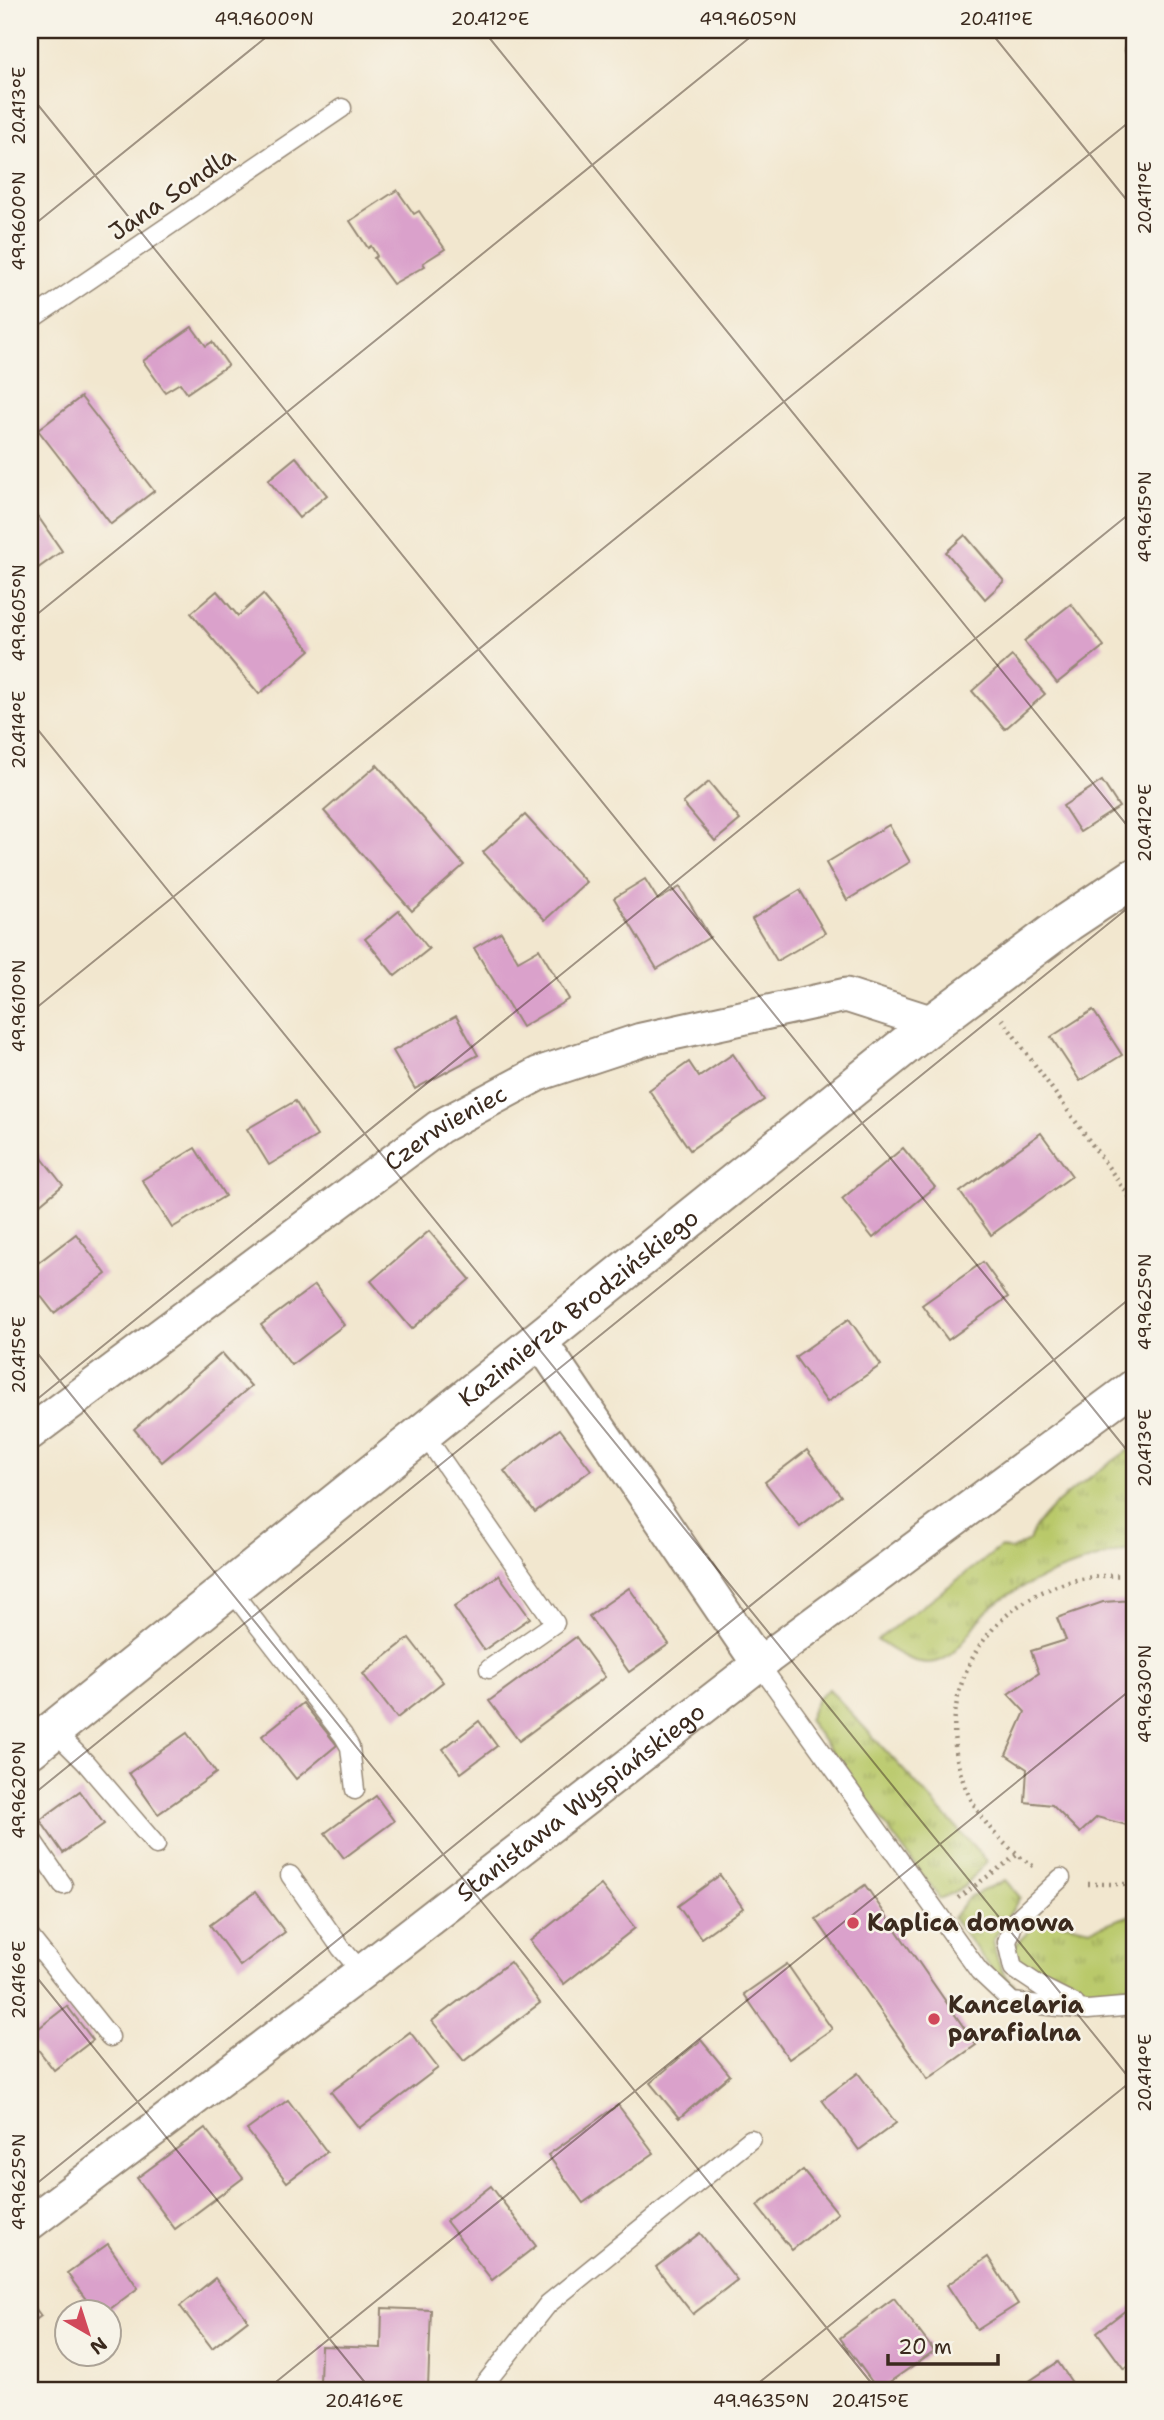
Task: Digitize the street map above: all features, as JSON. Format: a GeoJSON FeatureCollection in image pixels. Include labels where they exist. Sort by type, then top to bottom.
{"type":"FeatureCollection","features":[{"type":"Feature","properties":{"kind":"main road","name":"Kazimierza Brodzińskiego"},"geometry":{"type":"LineString","coordinates":[[42,1739],[933,1023],[1068,922],[1134,878]]}},
{"type":"Feature","properties":{"kind":"street","name":"Czerwieniec"},"geometry":{"type":"LineString","coordinates":[[30,1433],[439,1127],[538,1074],[641,1040],[846,995],[933,1023]]}},
{"type":"Feature","properties":{"kind":"street"},"geometry":{"type":"LineString","coordinates":[[540,1340],[759,1664]]}},
{"type":"Feature","properties":{"kind":"street","name":"Stanisława Wyspiańskiego"},"geometry":{"type":"LineString","coordinates":[[30,2223],[362,1972],[759,1664],[1134,1386]]}},
{"type":"Feature","properties":{"kind":"lane","name":"Jana Sondla"},"geometry":{"type":"LineString","coordinates":[[30,320],[342,108]]}},
{"type":"Feature","properties":{"kind":"lane"},"geometry":{"type":"LineString","coordinates":[[424,1434],[555,1623],[489,1669]]}},
{"type":"Feature","properties":{"kind":"lane"},"geometry":{"type":"LineString","coordinates":[[230,1589],[343,1735],[349,1748],[355,1790]]}},
{"type":"Feature","properties":{"kind":"lane"},"geometry":{"type":"LineString","coordinates":[[759,1664],[979,1971],[1012,2002],[1088,2010],[1134,2006]]}},
{"type":"Feature","properties":{"kind":"lane"},"geometry":{"type":"LineString","coordinates":[[42,1739],[85,1762],[156,1845]]}},
{"type":"Feature","properties":{"kind":"lane"},"geometry":{"type":"LineString","coordinates":[[30,1837],[63,1885]]}},
{"type":"Feature","properties":{"kind":"lane"},"geometry":{"type":"LineString","coordinates":[[290,1875],[341,1948],[362,1972]]}},
{"type":"Feature","properties":{"kind":"lane"},"geometry":{"type":"LineString","coordinates":[[1060,1878],[1014,1922],[1007,1942],[1013,1968],[1043,1988],[1088,2010]]}},
{"type":"Feature","properties":{"kind":"lane"},"geometry":{"type":"LineString","coordinates":[[30,1937],[110,2037]]}},
{"type":"Feature","properties":{"kind":"lane"},"geometry":{"type":"LineString","coordinates":[[480,2390],[548,2304],[751,2139]]}},
{"type":"Feature","properties":{"kind":"path"},"geometry":{"type":"LineString","coordinates":[[1000,1015],[1134,1203]]}},
{"type":"Feature","properties":{"kind":"path"},"geometry":{"type":"LineString","coordinates":[[969,1795],[957,1758],[955,1719],[963,1681],[980,1645],[1003,1618],[1044,1589],[1096,1575],[1134,1576]]}},
{"type":"Feature","properties":{"kind":"path"},"geometry":{"type":"LineString","coordinates":[[937,1913],[1017,1855]]}},
{"type":"Feature","properties":{"kind":"green space"},"geometry":{"type":"Polygon","coordinates":[[[1134,1446],[1134,1549],[1077,1565],[1015,1591],[986,1612],[961,1645],[949,1656],[934,1663],[916,1661],[877,1640],[1001,1547],[1011,1550],[1029,1541],[1045,1515],[1059,1502],[1134,1446]]]}},
{"type":"Feature","properties":{"kind":"green space"},"geometry":{"type":"Polygon","coordinates":[[[829,1689],[987,1861],[964,1887],[940,1899],[808,1720],[817,1699],[829,1689]]]}},
{"type":"Feature","properties":{"kind":"green space"},"geometry":{"type":"Polygon","coordinates":[[[1005,1880],[1020,1897],[993,1940],[995,1951],[1002,1969],[1013,1984],[1040,1998],[1015,1994],[1002,1983],[953,1918],[969,1897],[1005,1880]]]}},
{"type":"Feature","properties":{"kind":"green space"},"geometry":{"type":"Polygon","coordinates":[[[1134,1914],[1134,1987],[1111,1995],[1097,1997],[1071,1994],[1047,1984],[1027,1967],[1014,1946],[1041,1919],[1091,1929],[1134,1914]]]}},
{"type":"Feature","properties":{"kind":"building"},"geometry":{"type":"Polygon","coordinates":[[[397,190],[414,214],[419,211],[445,249],[423,263],[425,266],[393,284],[374,258],[377,256],[371,246],[368,248],[350,221],[397,190]]]}},
{"type":"Feature","properties":{"kind":"building"},"geometry":{"type":"Polygon","coordinates":[[[192,327],[206,346],[212,342],[228,365],[187,393],[180,383],[165,392],[143,361],[192,327]]]}},
{"type":"Feature","properties":{"kind":"building"},"geometry":{"type":"Polygon","coordinates":[[[81,397],[154,491],[111,524],[38,430],[81,397]]]}},
{"type":"Feature","properties":{"kind":"building"},"geometry":{"type":"Polygon","coordinates":[[[296,457],[327,495],[299,518],[268,480],[296,457]]]}},
{"type":"Feature","properties":{"kind":"building"},"geometry":{"type":"Polygon","coordinates":[[[30,505],[62,551],[34,571],[30,565],[30,505]]]}},
{"type":"Feature","properties":{"kind":"building"},"geometry":{"type":"Polygon","coordinates":[[[965,535],[1004,581],[985,599],[946,552],[965,535]]]}},
{"type":"Feature","properties":{"kind":"building"},"geometry":{"type":"Polygon","coordinates":[[[217,591],[238,616],[263,594],[310,650],[259,694],[191,613],[217,591]]]}},
{"type":"Feature","properties":{"kind":"building"},"geometry":{"type":"Polygon","coordinates":[[[1071,604],[1104,646],[1057,683],[1024,641],[1071,604]]]}},
{"type":"Feature","properties":{"kind":"building"},"geometry":{"type":"Polygon","coordinates":[[[1012,656],[1045,694],[1005,729],[972,691],[1012,656]]]}},
{"type":"Feature","properties":{"kind":"building"},"geometry":{"type":"Polygon","coordinates":[[[377,765],[464,865],[412,911],[324,811],[377,765]]]}},
{"type":"Feature","properties":{"kind":"building"},"geometry":{"type":"Polygon","coordinates":[[[1102,781],[1119,807],[1080,832],[1063,806],[1102,781]]]}},
{"type":"Feature","properties":{"kind":"building"},"geometry":{"type":"Polygon","coordinates":[[[709,782],[740,820],[715,841],[683,803],[709,782]]]}},
{"type":"Feature","properties":{"kind":"building"},"geometry":{"type":"Polygon","coordinates":[[[525,815],[586,882],[545,920],[483,852],[525,815]]]}},
{"type":"Feature","properties":{"kind":"building"},"geometry":{"type":"Polygon","coordinates":[[[889,825],[910,862],[847,900],[826,863],[889,825]]]}},
{"type":"Feature","properties":{"kind":"building"},"geometry":{"type":"Polygon","coordinates":[[[645,879],[658,900],[680,887],[710,937],[657,969],[614,898],[645,879]]]}},
{"type":"Feature","properties":{"kind":"building"},"geometry":{"type":"Polygon","coordinates":[[[800,890],[825,933],[777,961],[752,919],[800,890]]]}},
{"type":"Feature","properties":{"kind":"building"},"geometry":{"type":"Polygon","coordinates":[[[399,911],[429,949],[395,976],[365,939],[399,911]]]}},
{"type":"Feature","properties":{"kind":"building"},"geometry":{"type":"Polygon","coordinates":[[[501,932],[518,961],[539,949],[569,999],[522,1027],[474,948],[501,932]]]}},
{"type":"Feature","properties":{"kind":"building"},"geometry":{"type":"Polygon","coordinates":[[[1093,1010],[1122,1055],[1080,1081],[1051,1037],[1093,1010]]]}},
{"type":"Feature","properties":{"kind":"building"},"geometry":{"type":"Polygon","coordinates":[[[456,1016],[478,1055],[415,1089],[393,1051],[456,1016]]]}},
{"type":"Feature","properties":{"kind":"building"},"geometry":{"type":"Polygon","coordinates":[[[733,1054],[764,1100],[690,1150],[649,1090],[689,1062],[699,1077],[733,1054]]]}},
{"type":"Feature","properties":{"kind":"building"},"geometry":{"type":"Polygon","coordinates":[[[295,1101],[317,1136],[269,1165],[247,1129],[295,1101]]]}},
{"type":"Feature","properties":{"kind":"building"},"geometry":{"type":"Polygon","coordinates":[[[1041,1133],[1072,1176],[991,1235],[960,1192],[1041,1133]]]}},
{"type":"Feature","properties":{"kind":"building"},"geometry":{"type":"Polygon","coordinates":[[[30,1143],[63,1185],[39,1205],[30,1194],[30,1143]]]}},
{"type":"Feature","properties":{"kind":"building"},"geometry":{"type":"Polygon","coordinates":[[[195,1148],[225,1196],[172,1228],[142,1180],[195,1148]]]}},
{"type":"Feature","properties":{"kind":"building"},"geometry":{"type":"Polygon","coordinates":[[[903,1148],[935,1187],[873,1238],[842,1199],[903,1148]]]}},
{"type":"Feature","properties":{"kind":"building"},"geometry":{"type":"Polygon","coordinates":[[[429,1231],[470,1279],[412,1329],[371,1281],[429,1231]]]}},
{"type":"Feature","properties":{"kind":"building"},"geometry":{"type":"Polygon","coordinates":[[[76,1234],[106,1274],[54,1313],[30,1282],[30,1269],[76,1234]]]}},
{"type":"Feature","properties":{"kind":"building"},"geometry":{"type":"Polygon","coordinates":[[[983,1262],[1008,1297],[948,1340],[922,1305],[983,1262]]]}},
{"type":"Feature","properties":{"kind":"building"},"geometry":{"type":"Polygon","coordinates":[[[315,1285],[344,1325],[291,1365],[261,1325],[315,1285]]]}},
{"type":"Feature","properties":{"kind":"building"},"geometry":{"type":"Polygon","coordinates":[[[849,1319],[881,1365],[827,1402],[795,1357],[849,1319]]]}},
{"type":"Feature","properties":{"kind":"building"},"geometry":{"type":"Polygon","coordinates":[[[222,1353],[251,1386],[162,1462],[134,1429],[222,1353]]]}},
{"type":"Feature","properties":{"kind":"building"},"geometry":{"type":"Polygon","coordinates":[[[560,1429],[591,1470],[535,1512],[504,1471],[560,1429]]]}},
{"type":"Feature","properties":{"kind":"building"},"geometry":{"type":"Polygon","coordinates":[[[807,1450],[841,1496],[800,1527],[765,1482],[807,1450]]]}},
{"type":"Feature","properties":{"kind":"building"},"geometry":{"type":"Polygon","coordinates":[[[499,1575],[530,1618],[484,1650],[454,1607],[499,1575]]]}},
{"type":"Feature","properties":{"kind":"building"},"geometry":{"type":"Polygon","coordinates":[[[629,1588],[669,1644],[629,1672],[589,1616],[629,1588]]]}},
{"type":"Feature","properties":{"kind":"building"},"geometry":{"type":"Polygon","coordinates":[[[1134,1600],[1134,1827],[1097,1817],[1080,1833],[1052,1805],[1025,1802],[1027,1769],[1006,1755],[1025,1712],[1008,1694],[1039,1673],[1031,1651],[1066,1640],[1057,1618],[1103,1602],[1134,1600]]]}},
{"type":"Feature","properties":{"kind":"building"},"geometry":{"type":"Polygon","coordinates":[[[576,1637],[605,1677],[519,1741],[489,1701],[576,1637]]]}},
{"type":"Feature","properties":{"kind":"building"},"geometry":{"type":"Polygon","coordinates":[[[409,1638],[443,1682],[397,1718],[363,1674],[409,1638]]]}},
{"type":"Feature","properties":{"kind":"building"},"geometry":{"type":"Polygon","coordinates":[[[303,1703],[337,1745],[296,1779],[262,1736],[303,1703]]]}},
{"type":"Feature","properties":{"kind":"building"},"geometry":{"type":"Polygon","coordinates":[[[479,1721],[497,1746],[461,1773],[443,1749],[479,1721]]]}},
{"type":"Feature","properties":{"kind":"building"},"geometry":{"type":"Polygon","coordinates":[[[187,1733],[216,1773],[158,1814],[129,1773],[187,1733]]]}},
{"type":"Feature","properties":{"kind":"building"},"geometry":{"type":"Polygon","coordinates":[[[80,1791],[104,1824],[63,1853],[40,1820],[80,1791]]]}},
{"type":"Feature","properties":{"kind":"building"},"geometry":{"type":"Polygon","coordinates":[[[376,1796],[394,1821],[344,1858],[325,1833],[376,1796]]]}},
{"type":"Feature","properties":{"kind":"building"},"geometry":{"type":"Polygon","coordinates":[[[720,1875],[743,1908],[701,1938],[678,1906],[720,1875]]]}},
{"type":"Feature","properties":{"kind":"building"},"geometry":{"type":"Polygon","coordinates":[[[601,1885],[635,1928],[564,1984],[530,1941],[601,1885]]]}},
{"type":"Feature","properties":{"kind":"building"},"geometry":{"type":"Polygon","coordinates":[[[865,1885],[976,2045],[928,2079],[816,1919],[865,1885]]]}},
{"type":"Feature","properties":{"kind":"building"},"geometry":{"type":"Polygon","coordinates":[[[255,1892],[285,1932],[240,1966],[210,1925],[255,1892]]]}},
{"type":"Feature","properties":{"kind":"building"},"geometry":{"type":"Polygon","coordinates":[[[510,1962],[540,2003],[464,2061],[432,2021],[510,1962]]]}},
{"type":"Feature","properties":{"kind":"building"},"geometry":{"type":"Polygon","coordinates":[[[787,1964],[832,2029],[789,2059],[744,1994],[787,1964]]]}},
{"type":"Feature","properties":{"kind":"building"},"geometry":{"type":"Polygon","coordinates":[[[67,2006],[93,2040],[54,2070],[30,2039],[30,2035],[67,2006]]]}},
{"type":"Feature","properties":{"kind":"building"},"geometry":{"type":"Polygon","coordinates":[[[410,2032],[438,2068],[359,2128],[331,2092],[410,2032]]]}},
{"type":"Feature","properties":{"kind":"building"},"geometry":{"type":"Polygon","coordinates":[[[701,2040],[730,2075],[679,2118],[650,2083],[701,2040]]]}},
{"type":"Feature","properties":{"kind":"building"},"geometry":{"type":"Polygon","coordinates":[[[858,2073],[896,2123],[859,2150],[822,2100],[858,2073]]]}},
{"type":"Feature","properties":{"kind":"building"},"geometry":{"type":"Polygon","coordinates":[[[288,2100],[327,2152],[287,2182],[247,2130],[288,2100]]]}},
{"type":"Feature","properties":{"kind":"building"},"geometry":{"type":"Polygon","coordinates":[[[618,2105],[654,2153],[583,2203],[548,2155],[618,2105]]]}},
{"type":"Feature","properties":{"kind":"building"},"geometry":{"type":"Polygon","coordinates":[[[205,2128],[243,2178],[175,2229],[137,2178],[205,2128]]]}},
{"type":"Feature","properties":{"kind":"building"},"geometry":{"type":"Polygon","coordinates":[[[803,2170],[838,2213],[792,2250],[757,2206],[803,2170]]]}},
{"type":"Feature","properties":{"kind":"building"},"geometry":{"type":"Polygon","coordinates":[[[491,2186],[536,2246],[492,2280],[446,2221],[491,2186]]]}},
{"type":"Feature","properties":{"kind":"building"},"geometry":{"type":"Polygon","coordinates":[[[700,2233],[737,2280],[693,2314],[656,2267],[700,2233]]]}},
{"type":"Feature","properties":{"kind":"building"},"geometry":{"type":"Polygon","coordinates":[[[108,2244],[138,2288],[122,2300],[85,2298],[67,2273],[108,2244]]]}},
{"type":"Feature","properties":{"kind":"building"},"geometry":{"type":"Polygon","coordinates":[[[988,2257],[1018,2304],[977,2330],[947,2285],[988,2257]]]}},
{"type":"Feature","properties":{"kind":"building"},"geometry":{"type":"Polygon","coordinates":[[[215,2278],[248,2320],[212,2348],[180,2306],[215,2278]]]}},
{"type":"Feature","properties":{"kind":"building"},"geometry":{"type":"Polygon","coordinates":[[[894,2298],[934,2351],[878,2390],[840,2338],[894,2298]]]}},
{"type":"Feature","properties":{"kind":"building"},"geometry":{"type":"Polygon","coordinates":[[[30,2301],[41,2316],[30,2324],[30,2301]]]}},
{"type":"Feature","properties":{"kind":"building"},"geometry":{"type":"Polygon","coordinates":[[[1134,2304],[1134,2361],[1124,2369],[1097,2332],[1134,2304]]]}},
{"type":"Feature","properties":{"kind":"building"},"geometry":{"type":"Polygon","coordinates":[[[382,2308],[431,2310],[428,2387],[320,2384],[321,2346],[381,2348],[382,2308]]]}},
{"type":"Feature","properties":{"kind":"building"},"geometry":{"type":"Polygon","coordinates":[[[1058,2362],[1077,2390],[1016,2390],[1058,2362]]]}},
{"type":"Feature","properties":{"kind":"place","name":"Kaplica domowa"},"geometry":{"type":"Point","coordinates":[853,1923]}},
{"type":"Feature","properties":{"kind":"place","name":"Kancelaria parafialna"},"geometry":{"type":"Point","coordinates":[934,2019]}}]}
